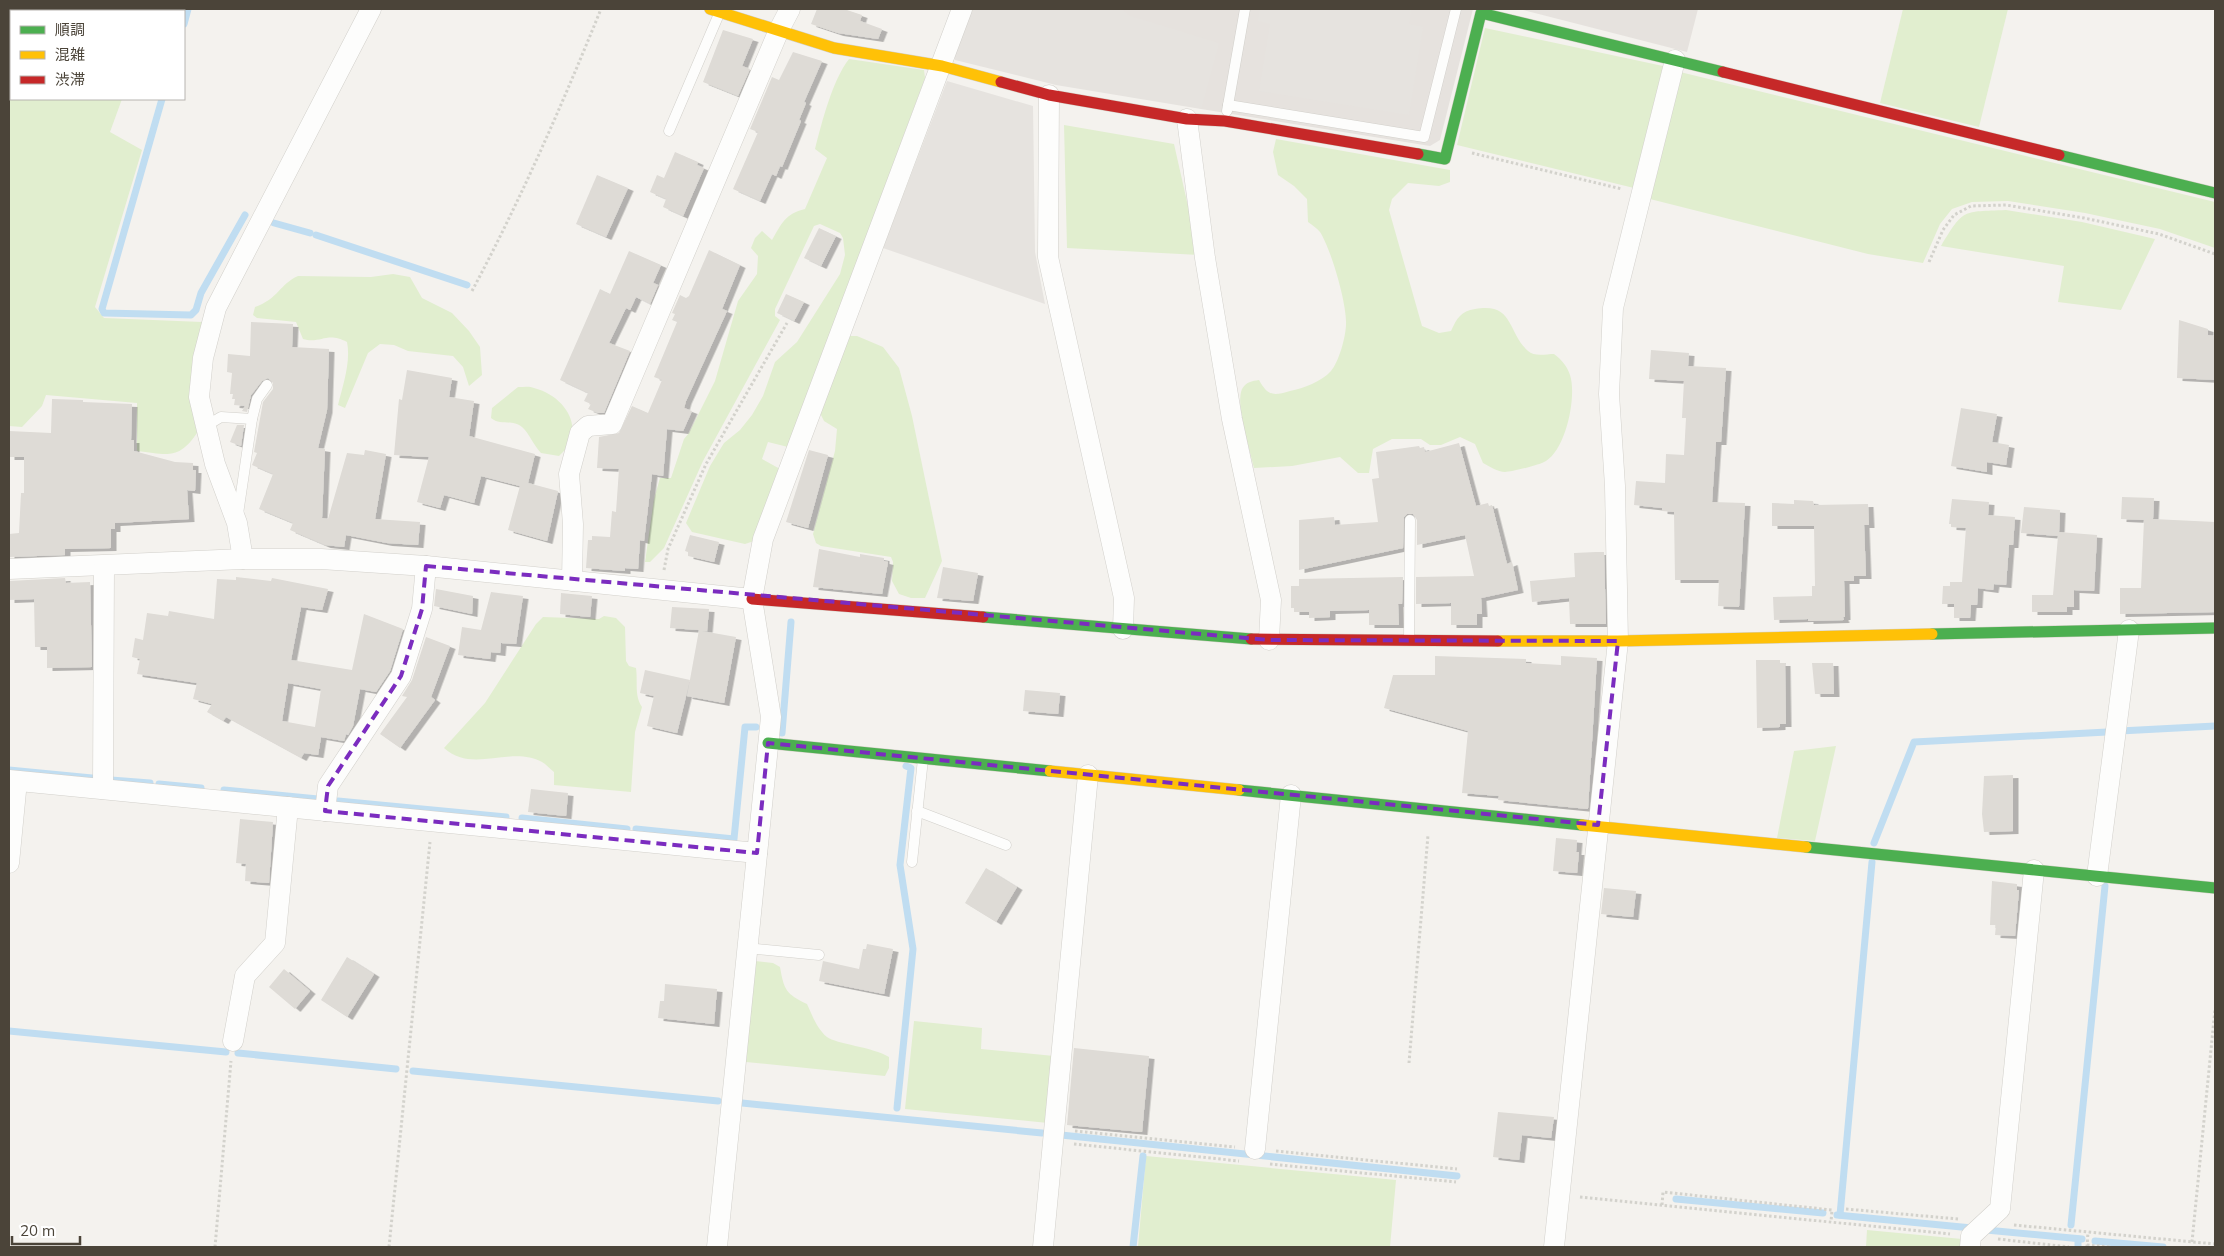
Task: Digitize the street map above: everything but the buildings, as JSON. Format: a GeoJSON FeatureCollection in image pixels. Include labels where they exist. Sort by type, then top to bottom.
{"type":"FeatureCollection","features":[{"type":"Feature","properties":{"kind":"street"},"geometry":{"type":"LineString","coordinates":[[243,558],[237,522],[215,464],[199,397],[203,358],[216,308],[371,9]]}},
{"type":"Feature","properties":{"kind":"street"},"geometry":{"type":"LineString","coordinates":[[572,581],[574,524],[569,474],[580,433],[588,426],[612,424],[779,30],[790,9]]}},
{"type":"Feature","properties":{"kind":"street"},"geometry":{"type":"LineString","coordinates":[[717,1247],[770,717],[752,599],[763,539],[962,9]]}},
{"type":"Feature","properties":{"kind":"street"},"geometry":{"type":"LineString","coordinates":[[715,10],[834,48],[942,66],[1049,96],[1187,119],[1225,121],[1445,159],[1481,13],[2215,193]]}},
{"type":"Feature","properties":{"kind":"street"},"geometry":{"type":"LineString","coordinates":[[1554,1247],[1618,641],[1615,486],[1609,394],[1613,308],[1675,60]]}},
{"type":"Feature","properties":{"kind":"street"},"geometry":{"type":"LineString","coordinates":[[1049,96],[1048,257],[1124,598],[1123,629]]}},
{"type":"Feature","properties":{"kind":"street"},"geometry":{"type":"LineString","coordinates":[[1187,119],[1205,258],[1232,419],[1271,600],[1269,640]]}},
{"type":"Feature","properties":{"kind":"street"},"geometry":{"type":"LineString","coordinates":[[9,570],[243,558],[321,559],[426,566],[752,599],[1269,640],[1618,641],[2215,628]]}},
{"type":"Feature","properties":{"kind":"street"},"geometry":{"type":"LineString","coordinates":[[103,789],[104,566]]}},
{"type":"Feature","properties":{"kind":"street"},"geometry":{"type":"LineString","coordinates":[[325,811],[328,786],[401,676],[422,609],[426,566]]}},
{"type":"Feature","properties":{"kind":"street"},"geometry":{"type":"LineString","coordinates":[[2097,876],[2129,630]]}},
{"type":"Feature","properties":{"kind":"street"},"geometry":{"type":"LineString","coordinates":[[768,743],[2215,888]]}},
{"type":"Feature","properties":{"kind":"street"},"geometry":{"type":"LineString","coordinates":[[1043,1247],[1088,775]]}},
{"type":"Feature","properties":{"kind":"street"},"geometry":{"type":"LineString","coordinates":[[9,863],[13,781],[757,853]]}},
{"type":"Feature","properties":{"kind":"street"},"geometry":{"type":"LineString","coordinates":[[1255,1148],[1291,795]]}},
{"type":"Feature","properties":{"kind":"street"},"geometry":{"type":"LineString","coordinates":[[233,1041],[246,976],[275,943],[288,807]]}},
{"type":"Feature","properties":{"kind":"street"},"geometry":{"type":"LineString","coordinates":[[1970,1242],[1986,1222],[2000,1209],[2034,870]]}},
{"type":"Feature","properties":{"kind":"lane"},"geometry":{"type":"LineString","coordinates":[[1225,121],[1245,9]]}},
{"type":"Feature","properties":{"kind":"lane"},"geometry":{"type":"LineString","coordinates":[[1228,105],[1424,137],[1456,9]]}},
{"type":"Feature","properties":{"kind":"lane"},"geometry":{"type":"LineString","coordinates":[[669,131],[715,10]]}},
{"type":"Feature","properties":{"kind":"lane"},"geometry":{"type":"LineString","coordinates":[[237,522],[252,419],[257,399],[267,385]]}},
{"type":"Feature","properties":{"kind":"lane"},"geometry":{"type":"LineString","coordinates":[[206,426],[221,417],[252,419]]}},
{"type":"Feature","properties":{"kind":"lane"},"geometry":{"type":"LineString","coordinates":[[1409,641],[1410,520]]}},
{"type":"Feature","properties":{"kind":"lane"},"geometry":{"type":"LineString","coordinates":[[912,862],[923,758]]}},
{"type":"Feature","properties":{"kind":"lane"},"geometry":{"type":"LineString","coordinates":[[917,811],[1006,845]]}},
{"type":"Feature","properties":{"kind":"lane"},"geometry":{"type":"LineString","coordinates":[[747,948],[819,955]]}},
{"type":"Feature","properties":{"kind":"path"},"geometry":{"type":"LineString","coordinates":[[472,291],[507,225],[554,124],[601,9]]}},
{"type":"Feature","properties":{"kind":"path"},"geometry":{"type":"LineString","coordinates":[[1448,147],[1642,194]]}},
{"type":"Feature","properties":{"kind":"path"},"geometry":{"type":"LineString","coordinates":[[1929,262],[1943,230],[1954,215],[1971,206],[2006,205],[2084,218],[2159,234],[2215,254]]}},
{"type":"Feature","properties":{"kind":"path"},"geometry":{"type":"LineString","coordinates":[[661,590],[668,549],[706,464],[787,323]]}},
{"type":"Feature","properties":{"kind":"path"},"geometry":{"type":"LineString","coordinates":[[1408,1063],[1431,808]]}},
{"type":"Feature","properties":{"kind":"path"},"geometry":{"type":"LineString","coordinates":[[389,1247],[432,821]]}},
{"type":"Feature","properties":{"kind":"path"},"geometry":{"type":"LineString","coordinates":[[2192,1242],[2215,1009]]}},
{"type":"Feature","properties":{"kind":"path"},"geometry":{"type":"LineString","coordinates":[[215,1247],[233,1041]]}},
{"type":"Feature","properties":{"kind":"path"},"geometry":{"type":"LineString","coordinates":[[1662,1205],[1663,1192],[1832,1210],[1831,1222]]}},
{"type":"Feature","properties":{"kind":"path"},"geometry":{"type":"LineString","coordinates":[[1560,1195],[1831,1222],[1970,1242],[2069,1247]]}},
{"type":"Feature","properties":{"kind":"path"},"geometry":{"type":"LineString","coordinates":[[1846,1209],[2215,1244]]}},
{"type":"Feature","properties":{"kind":"path"},"geometry":{"type":"LineString","coordinates":[[2088,1232],[2087,1246],[2110,1247]]}},
{"type":"Feature","properties":{"kind":"highlighted area"},"geometry":{"type":"Polygon","coordinates":[[[426,566],[1269,640],[1618,641],[1598,825],[768,743],[757,853],[325,811],[328,786],[401,676],[422,609],[426,566]]]}},
{"type":"Feature","properties":{"kind":"shaded area"},"geometry":{"type":"Polygon","coordinates":[[[970,9],[1473,9],[1440,140],[1430,146],[1201,109],[970,9]]]}},
{"type":"Feature","properties":{"kind":"shaded area"},"geometry":{"type":"Polygon","coordinates":[[[970,9],[1122,9],[1130,16],[1219,43],[1201,109],[1056,85],[955,60],[955,51],[970,9]]]}},
{"type":"Feature","properties":{"kind":"shaded area"},"geometry":{"type":"Polygon","coordinates":[[[1260,9],[1411,10],[1409,24],[1423,27],[1409,115],[1259,91],[1270,24],[1258,21],[1260,9]]]}},
{"type":"Feature","properties":{"kind":"shaded area"},"geometry":{"type":"Polygon","coordinates":[[[1519,9],[1698,9],[1687,52],[1519,9]]]}},
{"type":"Feature","properties":{"kind":"shaded area"},"geometry":{"type":"Polygon","coordinates":[[[947,81],[1033,106],[1035,252],[1045,304],[883,248],[947,81]]]}},
{"type":"Feature","properties":{"kind":"green space"},"geometry":{"type":"Polygon","coordinates":[[[1903,9],[2008,9],[1979,127],[1880,103],[1903,9]]]}},
{"type":"Feature","properties":{"kind":"green space"},"geometry":{"type":"Polygon","coordinates":[[[1485,28],[1663,66],[1634,188],[1457,145],[1485,28]]]}},
{"type":"Feature","properties":{"kind":"green space"},"geometry":{"type":"Polygon","coordinates":[[[9,54],[10,100],[122,100],[110,132],[142,150],[95,307],[104,318],[202,322],[190,393],[197,433],[178,452],[164,454],[137,451],[137,403],[46,395],[42,406],[22,427],[9,426],[9,54]]]}},
{"type":"Feature","properties":{"kind":"green space"},"geometry":{"type":"Polygon","coordinates":[[[849,59],[924,70],[925,78],[788,447],[768,442],[762,459],[780,469],[754,541],[745,544],[692,532],[686,523],[710,466],[724,443],[740,430],[752,415],[763,396],[775,362],[797,342],[840,274],[845,255],[843,238],[840,233],[820,224],[814,226],[775,309],[775,316],[780,320],[703,461],[664,548],[650,562],[645,562],[654,499],[660,478],[671,478],[684,439],[689,433],[715,381],[738,301],[757,274],[758,256],[751,248],[755,238],[762,231],[772,240],[788,217],[805,209],[827,158],[815,149],[824,114],[843,68],[849,59]]]}},
{"type":"Feature","properties":{"kind":"green space"},"geometry":{"type":"Polygon","coordinates":[[[1680,72],[2215,202],[2215,248],[2160,229],[2085,213],[2008,201],[1972,202],[1952,209],[1940,224],[1923,263],[1868,254],[1646,198],[1680,72]]]}},
{"type":"Feature","properties":{"kind":"green space"},"geometry":{"type":"Polygon","coordinates":[[[1064,125],[1174,144],[1199,255],[1067,248],[1064,125]]]}},
{"type":"Feature","properties":{"kind":"green space"},"geometry":{"type":"Polygon","coordinates":[[[1276,139],[1450,170],[1450,182],[1439,186],[1408,183],[1392,199],[1389,210],[1422,326],[1439,333],[1451,331],[1458,319],[1466,311],[1488,308],[1497,310],[1508,320],[1521,343],[1528,351],[1537,355],[1554,354],[1562,361],[1569,372],[1572,384],[1571,408],[1564,434],[1553,455],[1546,461],[1538,464],[1505,472],[1483,463],[1475,444],[1460,437],[1441,445],[1430,445],[1421,439],[1392,439],[1373,449],[1369,473],[1358,473],[1340,457],[1292,466],[1254,468],[1240,406],[1242,389],[1247,383],[1259,380],[1268,392],[1275,394],[1312,384],[1327,375],[1334,367],[1342,349],[1346,329],[1344,304],[1338,277],[1329,251],[1320,232],[1308,222],[1307,199],[1294,186],[1278,175],[1273,152],[1276,139]]]}},
{"type":"Feature","properties":{"kind":"green space"},"geometry":{"type":"Polygon","coordinates":[[[2006,210],[2082,222],[2155,239],[2121,310],[2058,302],[2064,266],[1941,246],[1960,218],[1966,214],[2006,210]]]}},
{"type":"Feature","properties":{"kind":"green space"},"geometry":{"type":"Polygon","coordinates":[[[393,274],[410,277],[422,298],[452,313],[469,331],[480,347],[482,375],[469,386],[463,367],[453,356],[408,351],[394,345],[380,344],[368,353],[345,408],[338,405],[347,365],[347,342],[334,338],[303,339],[296,322],[257,318],[253,315],[255,307],[269,300],[287,283],[298,276],[371,277],[393,274]]]}},
{"type":"Feature","properties":{"kind":"green space"},"geometry":{"type":"Polygon","coordinates":[[[849,336],[857,336],[883,347],[899,368],[912,416],[942,561],[925,598],[911,598],[899,594],[892,581],[893,562],[891,557],[821,546],[816,543],[813,534],[835,451],[837,429],[824,421],[820,413],[849,336]]]}},
{"type":"Feature","properties":{"kind":"green space"},"geometry":{"type":"Polygon","coordinates":[[[518,387],[531,387],[545,392],[564,406],[572,426],[572,436],[568,446],[559,456],[541,453],[522,427],[514,423],[498,422],[491,418],[492,408],[518,387]]]}},
{"type":"Feature","properties":{"kind":"green space"},"geometry":{"type":"Polygon","coordinates":[[[604,616],[616,618],[625,627],[626,661],[629,666],[636,668],[637,693],[642,707],[635,732],[631,792],[554,785],[554,772],[544,763],[530,758],[518,756],[467,759],[455,755],[444,748],[485,703],[536,624],[543,617],[599,619],[604,616]]]}},
{"type":"Feature","properties":{"kind":"green space"},"geometry":{"type":"Polygon","coordinates":[[[1836,746],[1815,841],[1777,838],[1794,751],[1836,746]]]}},
{"type":"Feature","properties":{"kind":"green space"},"geometry":{"type":"Polygon","coordinates":[[[755,961],[773,963],[780,967],[787,990],[794,997],[807,1004],[818,1026],[827,1037],[889,1057],[889,1068],[885,1076],[746,1062],[755,961]]]}},
{"type":"Feature","properties":{"kind":"green space"},"geometry":{"type":"Polygon","coordinates":[[[914,1021],[982,1028],[981,1049],[1054,1056],[1048,1123],[905,1109],[914,1021]]]}},
{"type":"Feature","properties":{"kind":"green space"},"geometry":{"type":"Polygon","coordinates":[[[1146,1156],[1396,1180],[1390,1247],[1138,1247],[1146,1156]]]}},
{"type":"Feature","properties":{"kind":"green space"},"geometry":{"type":"Polygon","coordinates":[[[1867,1230],[1962,1239],[1962,1247],[1866,1247],[1867,1230]]]}},
{"type":"Feature","properties":{"kind":"waterway"},"geometry":{"type":"LineString","coordinates":[[185,20],[188,9]]}},
{"type":"Feature","properties":{"kind":"waterway"},"geometry":{"type":"LineString","coordinates":[[162,100],[102,309],[104,313],[191,315],[196,310],[201,293],[245,215]]}},
{"type":"Feature","properties":{"kind":"waterway"},"geometry":{"type":"LineString","coordinates":[[274,223],[310,233]]}},
{"type":"Feature","properties":{"kind":"waterway"},"geometry":{"type":"LineString","coordinates":[[316,235],[467,285]]}},
{"type":"Feature","properties":{"kind":"waterway"},"geometry":{"type":"LineString","coordinates":[[782,733],[791,622]]}},
{"type":"Feature","properties":{"kind":"waterway"},"geometry":{"type":"LineString","coordinates":[[2120,731],[2215,726]]}},
{"type":"Feature","properties":{"kind":"waterway"},"geometry":{"type":"LineString","coordinates":[[636,829],[734,839],[745,727],[756,727]]}},
{"type":"Feature","properties":{"kind":"waterway"},"geometry":{"type":"LineString","coordinates":[[1874,843],[1914,742],[2107,732]]}},
{"type":"Feature","properties":{"kind":"waterway"},"geometry":{"type":"LineString","coordinates":[[897,1108],[913,949],[900,865],[911,768],[906,766]]}},
{"type":"Feature","properties":{"kind":"waterway"},"geometry":{"type":"LineString","coordinates":[[9,770],[92,778]]}},
{"type":"Feature","properties":{"kind":"waterway"},"geometry":{"type":"LineString","coordinates":[[111,780],[150,783]]}},
{"type":"Feature","properties":{"kind":"waterway"},"geometry":{"type":"LineString","coordinates":[[159,784],[201,788]]}},
{"type":"Feature","properties":{"kind":"waterway"},"geometry":{"type":"LineString","coordinates":[[224,790],[318,799]]}},
{"type":"Feature","properties":{"kind":"waterway"},"geometry":{"type":"LineString","coordinates":[[338,801],[506,817]]}},
{"type":"Feature","properties":{"kind":"waterway"},"geometry":{"type":"LineString","coordinates":[[522,818],[627,829]]}},
{"type":"Feature","properties":{"kind":"waterway"},"geometry":{"type":"LineString","coordinates":[[1840,1215],[1872,862]]}},
{"type":"Feature","properties":{"kind":"waterway"},"geometry":{"type":"LineString","coordinates":[[2071,1225],[2105,886]]}},
{"type":"Feature","properties":{"kind":"waterway"},"geometry":{"type":"LineString","coordinates":[[9,1031],[226,1052]]}},
{"type":"Feature","properties":{"kind":"waterway"},"geometry":{"type":"LineString","coordinates":[[238,1053],[396,1069]]}},
{"type":"Feature","properties":{"kind":"waterway"},"geometry":{"type":"LineString","coordinates":[[413,1071],[718,1101]]}},
{"type":"Feature","properties":{"kind":"waterway"},"geometry":{"type":"LineString","coordinates":[[742,1103],[1042,1133]]}},
{"type":"Feature","properties":{"kind":"waterway"},"geometry":{"type":"LineString","coordinates":[[1061,1135],[1457,1176]]}},
{"type":"Feature","properties":{"kind":"waterway"},"geometry":{"type":"LineString","coordinates":[[1133,1247],[1143,1156]]}},
{"type":"Feature","properties":{"kind":"waterway"},"geometry":{"type":"LineString","coordinates":[[1676,1199],[1823,1213]]}},
{"type":"Feature","properties":{"kind":"waterway"},"geometry":{"type":"LineString","coordinates":[[1837,1215],[1972,1228]]}},
{"type":"Feature","properties":{"kind":"waterway"},"geometry":{"type":"LineString","coordinates":[[1986,1230],[2082,1239]]}},
{"type":"Feature","properties":{"kind":"waterway"},"geometry":{"type":"LineString","coordinates":[[2078,1239],[2078,1247]]}},
{"type":"Feature","properties":{"kind":"waterway"},"geometry":{"type":"LineString","coordinates":[[2095,1241],[2163,1247]]}},
{"type":"Feature","properties":{"kind":"traffic: fast"},"geometry":{"type":"LineString","coordinates":[[1418,154],[1445,159],[1481,13],[1723,72]]}},
{"type":"Feature","properties":{"kind":"traffic: fast"},"geometry":{"type":"LineString","coordinates":[[2059,155],[2215,193]]}},
{"type":"Feature","properties":{"kind":"traffic: fast"},"geometry":{"type":"LineString","coordinates":[[983,617],[1251,639]]}},
{"type":"Feature","properties":{"kind":"traffic: fast"},"geometry":{"type":"LineString","coordinates":[[1932,634],[2215,628]]}},
{"type":"Feature","properties":{"kind":"traffic: fast"},"geometry":{"type":"LineString","coordinates":[[768,743],[1050,771]]}},
{"type":"Feature","properties":{"kind":"traffic: fast"},"geometry":{"type":"LineString","coordinates":[[1239,790],[1582,825]]}},
{"type":"Feature","properties":{"kind":"traffic: fast"},"geometry":{"type":"LineString","coordinates":[[1806,847],[2215,888]]}},
{"type":"Feature","properties":{"kind":"traffic: slow"},"geometry":{"type":"LineString","coordinates":[[710,9],[834,48],[942,66],[1001,82]]}},
{"type":"Feature","properties":{"kind":"traffic: slow"},"geometry":{"type":"LineString","coordinates":[[1498,641],[1618,641],[1932,634]]}},
{"type":"Feature","properties":{"kind":"traffic: slow"},"geometry":{"type":"LineString","coordinates":[[1050,771],[1239,790]]}},
{"type":"Feature","properties":{"kind":"traffic: slow"},"geometry":{"type":"LineString","coordinates":[[1582,825],[1806,847]]}},
{"type":"Feature","properties":{"kind":"traffic: jam"},"geometry":{"type":"LineString","coordinates":[[1723,72],[2059,155]]}},
{"type":"Feature","properties":{"kind":"traffic: jam"},"geometry":{"type":"LineString","coordinates":[[1001,82],[1049,95],[1187,119],[1225,121],[1418,154]]}},
{"type":"Feature","properties":{"kind":"traffic: jam"},"geometry":{"type":"LineString","coordinates":[[752,599],[983,617]]}},
{"type":"Feature","properties":{"kind":"traffic: jam"},"geometry":{"type":"LineString","coordinates":[[1251,639],[1498,641]]}}]}
